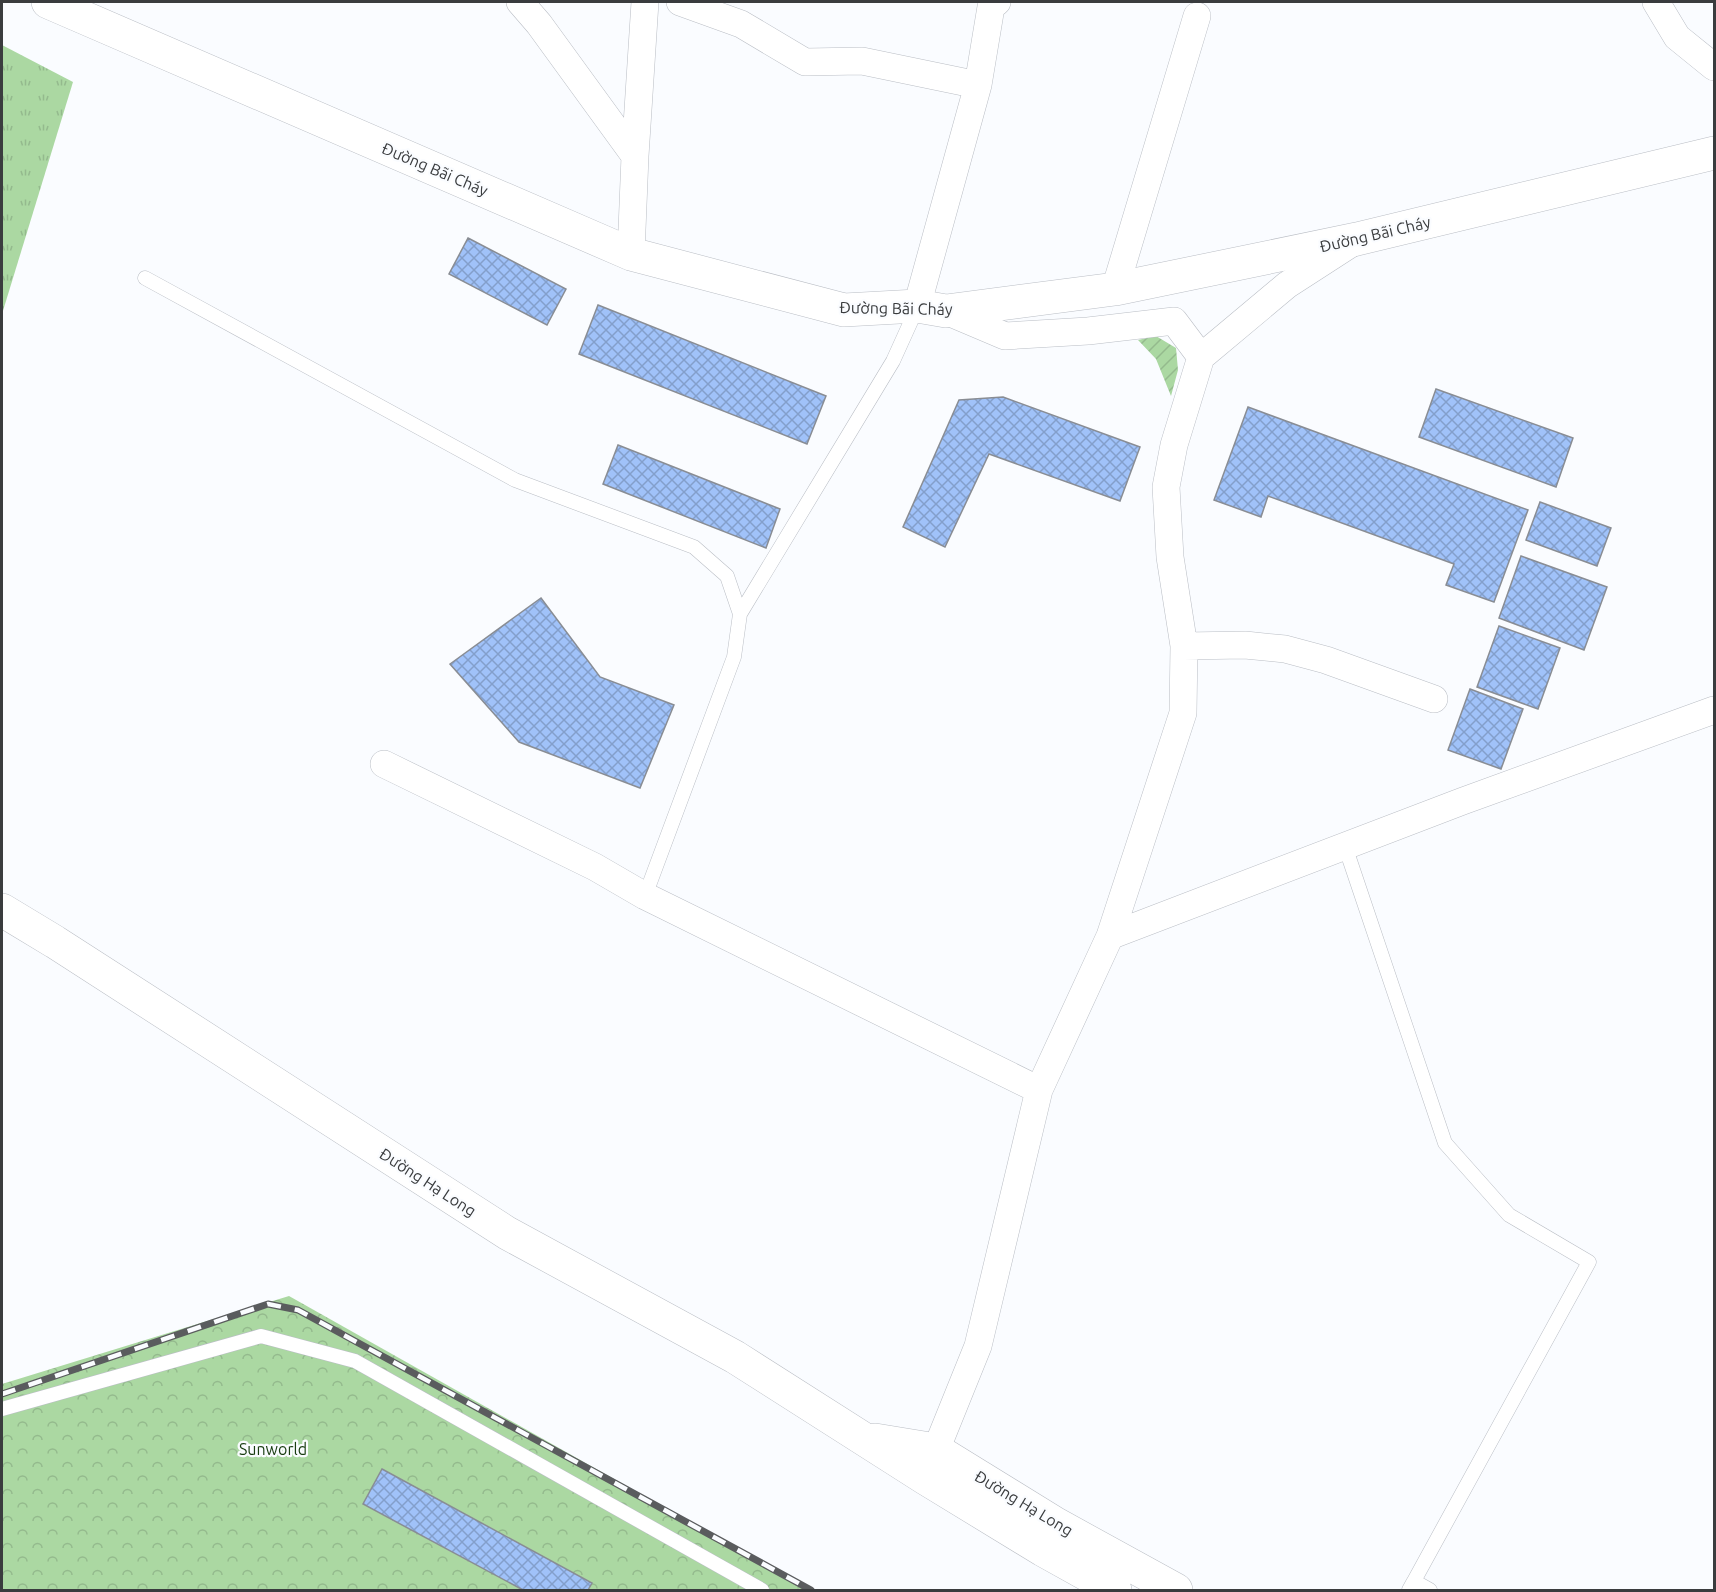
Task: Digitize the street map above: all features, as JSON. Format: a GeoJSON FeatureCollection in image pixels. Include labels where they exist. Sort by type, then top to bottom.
{"type":"FeatureCollection","features":[{"type":"Feature","properties":{"kind":"main road","name":"Đường Bãi Cháy"},"geometry":{"type":"LineString","coordinates":[[48,2],[631,254],[844,310],[932,309],[1115,289],[1357,239],[1714,153]]}},
{"type":"Feature","properties":{"kind":"main road","name":"Đường Hạ Long"},"geometry":{"type":"LineString","coordinates":[[2,910],[507,1233],[735,1357],[935,1484],[1043,1550],[1115,1590]]}},
{"type":"Feature","properties":{"kind":"main road","name":"Đường Hạ Long"},"geometry":{"type":"LineString","coordinates":[[864,1438],[936,1450],[1056,1524],[1176,1590]]}},
{"type":"Feature","properties":{"kind":"street"},"geometry":{"type":"LineString","coordinates":[[520,2],[539,24],[635,156]]}},
{"type":"Feature","properties":{"kind":"street"},"geometry":{"type":"LineString","coordinates":[[631,254],[645,2]]}},
{"type":"Feature","properties":{"kind":"street"},"geometry":{"type":"LineString","coordinates":[[680,2],[741,24],[805,62],[862,61],[978,85]]}},
{"type":"Feature","properties":{"kind":"street"},"geometry":{"type":"LineString","coordinates":[[996,2],[991,7],[978,85],[932,309],[1005,336],[1088,331],[1174,321],[1201,357]]}},
{"type":"Feature","properties":{"kind":"street"},"geometry":{"type":"LineString","coordinates":[[1656,2],[1677,37],[1714,67]]}},
{"type":"Feature","properties":{"kind":"street"},"geometry":{"type":"LineString","coordinates":[[1115,289],[1197,16]]}},
{"type":"Feature","properties":{"kind":"street"},"geometry":{"type":"LineString","coordinates":[[936,1450],[978,1346],[1039,1090],[1110,936],[1183,713],[1184,646],[1170,557],[1166,487],[1174,445],[1201,357],[1287,285],[1357,239]]}},
{"type":"Feature","properties":{"kind":"street"},"geometry":{"type":"LineString","coordinates":[[1184,646],[1245,645],[1285,649],[1326,660],[1434,699]]}},
{"type":"Feature","properties":{"kind":"street"},"geometry":{"type":"LineString","coordinates":[[1110,936],[1345,846],[1714,710]]}},
{"type":"Feature","properties":{"kind":"street"},"geometry":{"type":"LineString","coordinates":[[384,764],[596,867],[645,896],[1039,1090]]}},
{"type":"Feature","properties":{"kind":"lane"},"geometry":{"type":"LineString","coordinates":[[145,278],[515,480],[694,547],[727,576],[740,614]]}},
{"type":"Feature","properties":{"kind":"lane"},"geometry":{"type":"LineString","coordinates":[[645,896],[734,657],[740,614],[893,361],[932,309]]}},
{"type":"Feature","properties":{"kind":"lane"},"geometry":{"type":"LineString","coordinates":[[1345,846],[1445,1143],[1509,1215],[1589,1262],[1412,1586],[1430,1590]]}},
{"type":"Feature","properties":{"kind":"lane"},"geometry":{"type":"LineString","coordinates":[[2,1409],[261,1336],[355,1361],[762,1590]]}},
{"type":"Feature","properties":{"kind":"green space"},"geometry":{"type":"Polygon","coordinates":[[[2,45],[73,82],[2,314],[2,45]]]}},
{"type":"Feature","properties":{"kind":"green space"},"geometry":{"type":"Polygon","coordinates":[[[1156,336],[1176,348],[1178,370],[1171,396],[1156,359],[1138,340],[1156,336]]]}},
{"type":"Feature","properties":{"kind":"green space","name":"Sunworld"},"geometry":{"type":"Polygon","coordinates":[[[289,1296],[811,1590],[2,1590],[2,1384],[289,1296]]]}},
{"type":"Feature","properties":{"kind":"building"},"geometry":{"type":"Polygon","coordinates":[[[468,238],[566,289],[547,325],[449,274],[468,238]]]}},
{"type":"Feature","properties":{"kind":"building"},"geometry":{"type":"Polygon","coordinates":[[[598,305],[826,396],[807,444],[579,354],[598,305]]]}},
{"type":"Feature","properties":{"kind":"building"},"geometry":{"type":"Polygon","coordinates":[[[1436,389],[1573,438],[1556,487],[1419,437],[1436,389]]]}},
{"type":"Feature","properties":{"kind":"building"},"geometry":{"type":"Polygon","coordinates":[[[1003,397],[1140,447],[1120,501],[989,454],[945,547],[903,527],[959,400],[1003,397]]]}},
{"type":"Feature","properties":{"kind":"building"},"geometry":{"type":"Polygon","coordinates":[[[1248,407],[1528,510],[1494,602],[1446,585],[1454,564],[1268,496],[1261,517],[1214,500],[1248,407]]]}},
{"type":"Feature","properties":{"kind":"building"},"geometry":{"type":"Polygon","coordinates":[[[618,445],[780,509],[766,548],[603,484],[618,445]]]}},
{"type":"Feature","properties":{"kind":"building"},"geometry":{"type":"Polygon","coordinates":[[[1540,502],[1611,528],[1597,566],[1526,540],[1540,502]]]}},
{"type":"Feature","properties":{"kind":"building"},"geometry":{"type":"Polygon","coordinates":[[[1521,556],[1607,587],[1584,650],[1499,618],[1521,556]]]}},
{"type":"Feature","properties":{"kind":"building"},"geometry":{"type":"Polygon","coordinates":[[[541,598],[600,677],[674,705],[640,788],[519,742],[450,664],[541,598]]]}},
{"type":"Feature","properties":{"kind":"building"},"geometry":{"type":"Polygon","coordinates":[[[1499,626],[1560,648],[1538,709],[1477,687],[1499,626]]]}},
{"type":"Feature","properties":{"kind":"building"},"geometry":{"type":"Polygon","coordinates":[[[1470,689],[1523,709],[1501,769],[1448,750],[1470,689]]]}},
{"type":"Feature","properties":{"kind":"building"},"geometry":{"type":"Polygon","coordinates":[[[382,1469],[592,1583],[588,1590],[523,1590],[363,1504],[382,1469]]]}},
{"type":"Feature","properties":{"kind":"railway"},"geometry":{"type":"LineString","coordinates":[[2,1394],[268,1304],[298,1310],[811,1590]]}}]}
